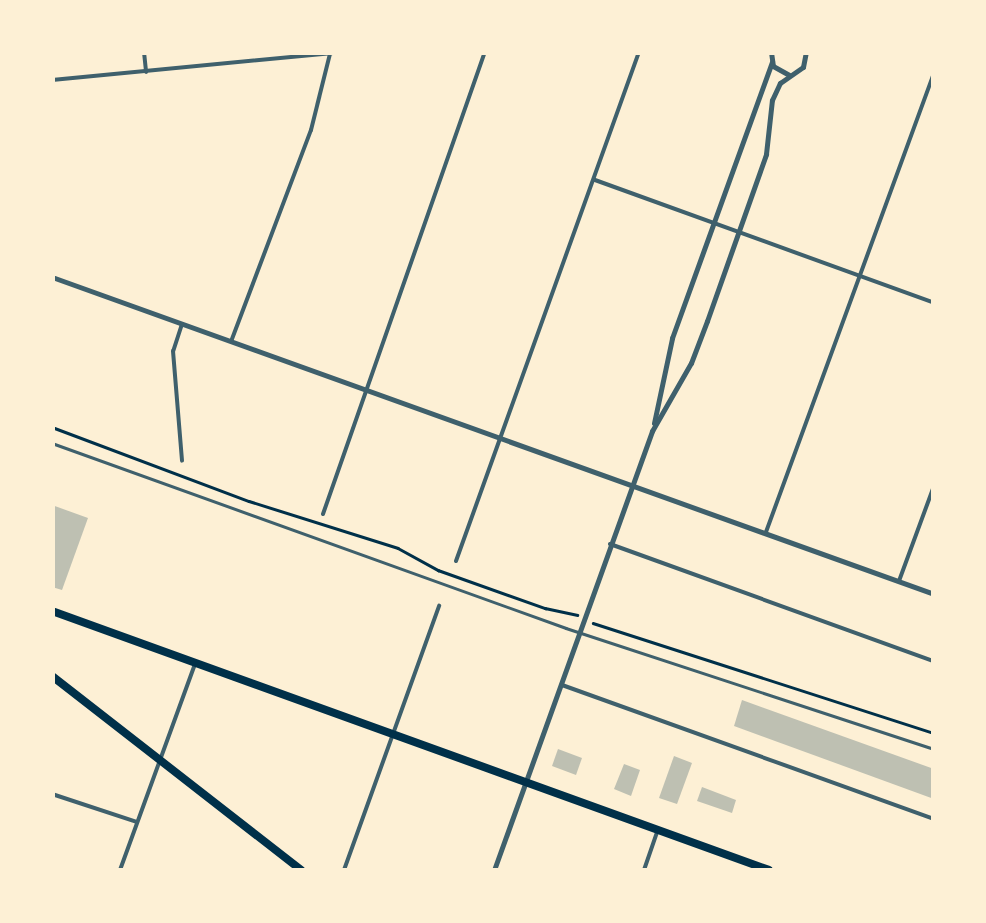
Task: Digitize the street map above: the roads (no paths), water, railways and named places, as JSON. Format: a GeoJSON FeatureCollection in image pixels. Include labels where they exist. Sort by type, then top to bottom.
{"type":"FeatureCollection","features":[{"type":"Feature","properties":{"kind":"highway"},"geometry":{"type":"LineString","coordinates":[[52,611],[770,870]]}},
{"type":"Feature","properties":{"kind":"highway"},"geometry":{"type":"LineString","coordinates":[[52,676],[301,870]]}},
{"type":"Feature","properties":{"kind":"street"},"geometry":{"type":"LineString","coordinates":[[144,52],[146,72]]}},
{"type":"Feature","properties":{"kind":"street"},"geometry":{"type":"LineString","coordinates":[[52,80],[344,52]]}},
{"type":"Feature","properties":{"kind":"street"},"geometry":{"type":"LineString","coordinates":[[322,514],[485,52]]}},
{"type":"Feature","properties":{"kind":"street"},"geometry":{"type":"LineString","coordinates":[[456,560],[639,52]]}},
{"type":"Feature","properties":{"kind":"street"},"geometry":{"type":"LineString","coordinates":[[232,339],[324,90],[330,54]]}},
{"type":"Feature","properties":{"kind":"street"},"geometry":{"type":"LineString","coordinates":[[652,431],[691,363],[766,154],[772,100],[789,75],[800,71],[807,54]]}},
{"type":"Feature","properties":{"kind":"street"},"geometry":{"type":"LineString","coordinates":[[771,55],[778,71],[789,75]]}},
{"type":"Feature","properties":{"kind":"street"},"geometry":{"type":"LineString","coordinates":[[494,870],[652,431],[672,338],[771,55]]}},
{"type":"Feature","properties":{"kind":"street"},"geometry":{"type":"LineString","coordinates":[[766,532],[934,72]]}},
{"type":"Feature","properties":{"kind":"street"},"geometry":{"type":"LineString","coordinates":[[593,179],[934,302]]}},
{"type":"Feature","properties":{"kind":"street"},"geometry":{"type":"LineString","coordinates":[[52,277],[934,594]]}},
{"type":"Feature","properties":{"kind":"street"},"geometry":{"type":"LineString","coordinates":[[182,324],[174,356],[182,461]]}},
{"type":"Feature","properties":{"kind":"street"},"geometry":{"type":"LineString","coordinates":[[899,581],[934,486]]}},
{"type":"Feature","properties":{"kind":"street"},"geometry":{"type":"LineString","coordinates":[[610,544],[934,661]]}},
{"type":"Feature","properties":{"kind":"street"},"geometry":{"type":"LineString","coordinates":[[344,870],[439,606]]}},
{"type":"Feature","properties":{"kind":"street"},"geometry":{"type":"LineString","coordinates":[[120,870],[195,663]]}},
{"type":"Feature","properties":{"kind":"street"},"geometry":{"type":"LineString","coordinates":[[562,685],[934,819]]}},
{"type":"Feature","properties":{"kind":"street"},"geometry":{"type":"LineString","coordinates":[[52,794],[138,822]]}},
{"type":"Feature","properties":{"kind":"street"},"geometry":{"type":"LineString","coordinates":[[644,870],[658,831]]}},
{"type":"Feature","properties":{"kind":"lane"},"geometry":{"type":"LineString","coordinates":[[52,443],[580,632],[934,748]]}}]}
